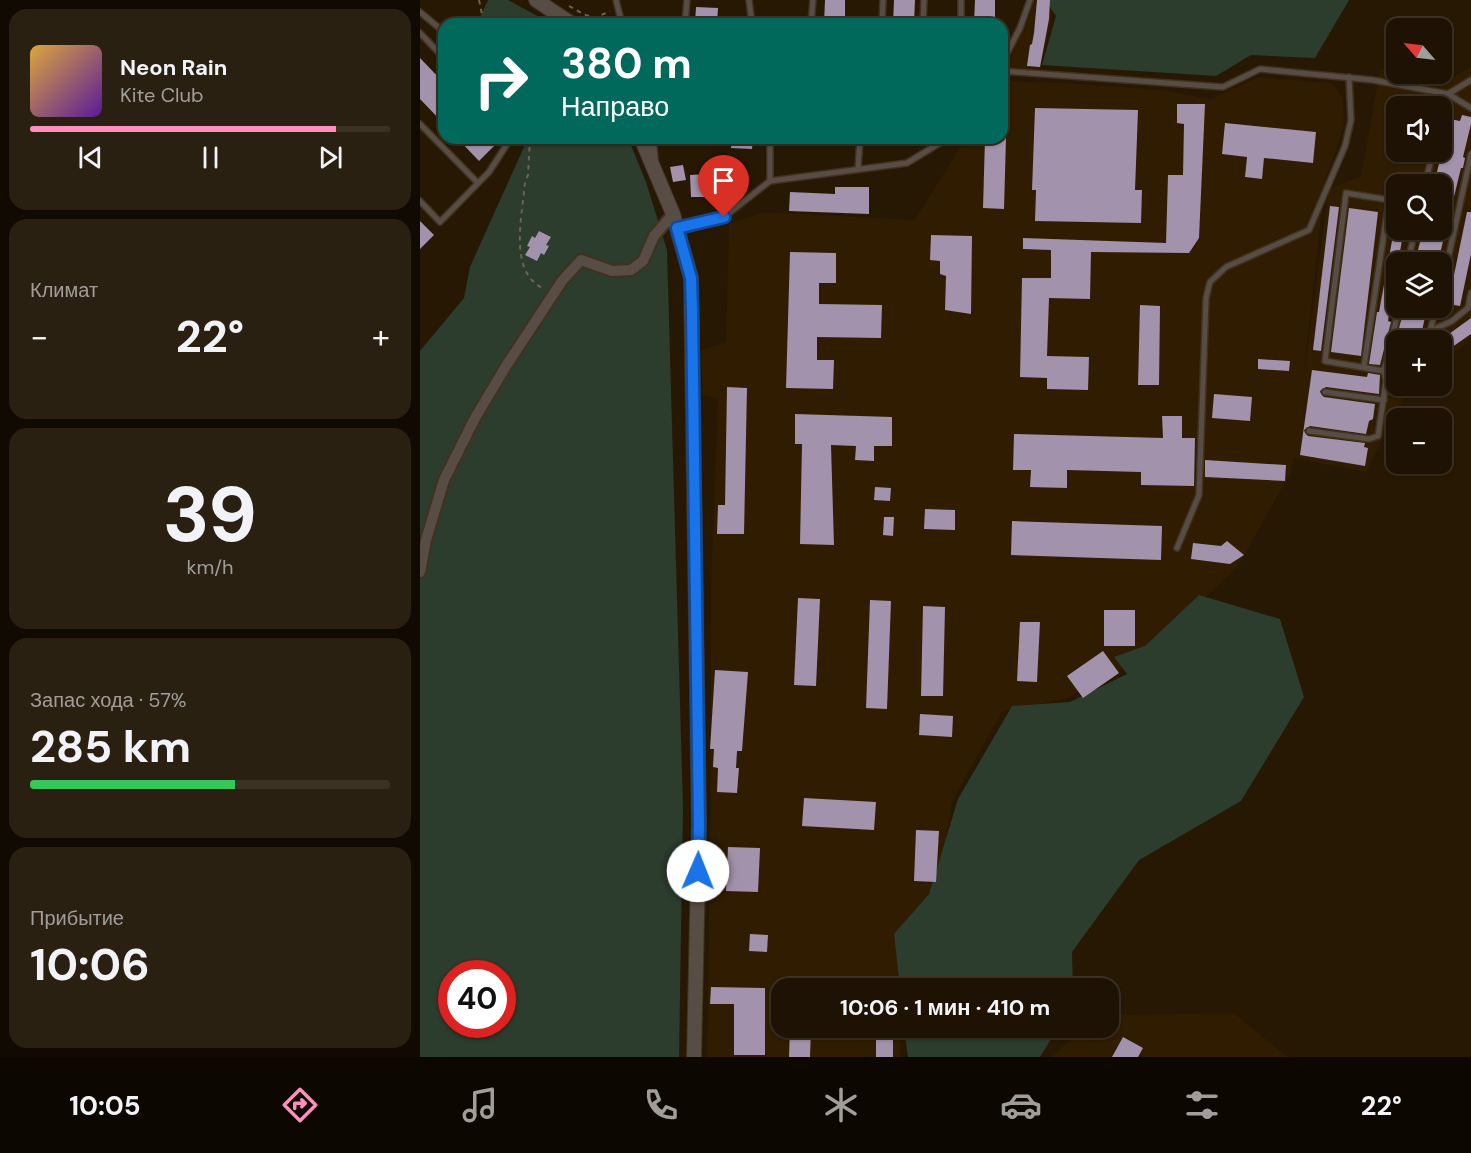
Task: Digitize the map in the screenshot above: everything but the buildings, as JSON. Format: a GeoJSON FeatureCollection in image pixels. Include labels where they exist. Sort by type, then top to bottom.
{"type":"FeatureCollection","features":[{"type":"Feature","properties":{"kind":"street"},"geometry":{"type":"LineString","coordinates":[[536,0],[563,18]]}},
{"type":"Feature","properties":{"kind":"street"},"geometry":{"type":"LineString","coordinates":[[644,144],[673,214],[691,278],[699,824],[694,1057]]}},
{"type":"Feature","properties":{"kind":"street"},"geometry":{"type":"LineString","coordinates":[[420,555],[444,480],[475,418],[562,281],[581,260],[612,271],[631,270],[643,261],[654,236],[673,214]]}},
{"type":"Feature","properties":{"kind":"street"},"geometry":{"type":"LineString","coordinates":[[420,572],[426,540]]}},
{"type":"Feature","properties":{"kind":"lane"},"geometry":{"type":"LineString","coordinates":[[686,18],[687,0]]}},
{"type":"Feature","properties":{"kind":"lane"},"geometry":{"type":"LineString","coordinates":[[749,0],[751,18]]}},
{"type":"Feature","properties":{"kind":"lane"},"geometry":{"type":"LineString","coordinates":[[812,18],[813,0]]}},
{"type":"Feature","properties":{"kind":"lane"},"geometry":{"type":"LineString","coordinates":[[882,18],[883,0]]}},
{"type":"Feature","properties":{"kind":"lane"},"geometry":{"type":"LineString","coordinates":[[923,18],[924,0]]}},
{"type":"Feature","properties":{"kind":"lane"},"geometry":{"type":"LineString","coordinates":[[961,0],[961,18]]}},
{"type":"Feature","properties":{"kind":"lane"},"geometry":{"type":"LineString","coordinates":[[1008,51],[1020,28],[1030,0]]}},
{"type":"Feature","properties":{"kind":"lane"},"geometry":{"type":"LineString","coordinates":[[616,2],[620,18]]}},
{"type":"Feature","properties":{"kind":"lane"},"geometry":{"type":"LineString","coordinates":[[420,12],[438,27]]}},
{"type":"Feature","properties":{"kind":"lane"},"geometry":{"type":"LineString","coordinates":[[420,33],[438,52]]}},
{"type":"Feature","properties":{"kind":"lane"},"geometry":{"type":"LineString","coordinates":[[1008,71],[1223,87],[1260,69],[1373,80],[1448,94],[1471,108]]}},
{"type":"Feature","properties":{"kind":"lane"},"geometry":{"type":"LineString","coordinates":[[1176,548],[1199,495],[1206,298],[1210,282],[1226,267],[1309,230],[1345,147],[1352,120],[1349,77]]}},
{"type":"Feature","properties":{"kind":"lane"},"geometry":{"type":"LineString","coordinates":[[1448,94],[1471,80]]}},
{"type":"Feature","properties":{"kind":"lane"},"geometry":{"type":"LineString","coordinates":[[420,124],[438,142]]}},
{"type":"Feature","properties":{"kind":"lane"},"geometry":{"type":"LineString","coordinates":[[440,144],[478,183]]}},
{"type":"Feature","properties":{"kind":"lane"},"geometry":{"type":"LineString","coordinates":[[420,201],[440,222],[489,172],[507,144]]}},
{"type":"Feature","properties":{"kind":"lane"},"geometry":{"type":"LineString","coordinates":[[654,144],[657,174]]}},
{"type":"Feature","properties":{"kind":"lane"},"geometry":{"type":"LineString","coordinates":[[770,144],[770,181]]}},
{"type":"Feature","properties":{"kind":"lane"},"geometry":{"type":"LineString","coordinates":[[858,169],[860,144]]}},
{"type":"Feature","properties":{"kind":"lane"},"geometry":{"type":"LineString","coordinates":[[677,228],[724,217],[770,181],[907,163],[938,144]]}},
{"type":"Feature","properties":{"kind":"lane"},"geometry":{"type":"LineString","coordinates":[[1449,252],[1471,154]]}},
{"type":"Feature","properties":{"kind":"lane"},"geometry":{"type":"LineString","coordinates":[[1384,371],[1325,361],[1346,194],[1386,200]]}},
{"type":"Feature","properties":{"kind":"lane"},"geometry":{"type":"LineString","coordinates":[[1364,366],[1386,220]]}},
{"type":"Feature","properties":{"kind":"lane"},"geometry":{"type":"LineString","coordinates":[[1433,318],[1430,331],[1452,321],[1468,308],[1471,293]]}},
{"type":"Feature","properties":{"kind":"lane"},"geometry":{"type":"LineString","coordinates":[[1309,431],[1369,439],[1378,436],[1386,381],[1384,371],[1397,318]]}},
{"type":"Feature","properties":{"kind":"lane"},"geometry":{"type":"LineString","coordinates":[[1325,392],[1384,400]]}},
{"type":"Feature","properties":{"kind":"path"},"geometry":{"type":"LineString","coordinates":[[479,0],[483,18]]}},
{"type":"Feature","properties":{"kind":"path"},"geometry":{"type":"LineString","coordinates":[[567,5],[595,18],[606,14],[616,2]]}},
{"type":"Feature","properties":{"kind":"path"},"geometry":{"type":"LineString","coordinates":[[530,144],[520,237],[522,259],[526,273],[552,296]]}},
{"type":"Feature","properties":{"kind":"shaded area"},"geometry":{"type":"Polygon","coordinates":[[[1032,0],[1052,0],[1051,21],[1041,70],[1008,68],[1008,63],[1029,16],[1032,0]]]}},
{"type":"Feature","properties":{"kind":"shaded area"},"geometry":{"type":"Polygon","coordinates":[[[1471,67],[1471,338],[1452,356],[1452,330],[1386,330],[1386,396],[1404,396],[1398,408],[1386,408],[1386,432],[1366,472],[1293,458],[1292,470],[1237,568],[1135,662],[1068,698],[1002,712],[952,801],[937,898],[905,978],[771,978],[771,1038],[900,1038],[900,1057],[707,1057],[711,807],[711,580],[718,399],[703,395],[701,350],[726,342],[729,224],[764,212],[915,220],[962,144],[1008,144],[1008,81],[1160,90],[1211,99],[1258,77],[1331,83],[1343,98],[1344,126],[1325,181],[1304,373],[1329,189],[1361,176],[1380,70],[1386,70],[1386,84],[1452,84],[1452,77],[1471,67]]]}},
{"type":"Feature","properties":{"kind":"shaded area"},"geometry":{"type":"Polygon","coordinates":[[[1234,1013],[1288,1057],[1052,1057],[1072,1038],[1119,1038],[1119,1015],[1234,1013]]]}},
{"type":"Feature","properties":{"kind":"green space"},"geometry":{"type":"Polygon","coordinates":[[[488,0],[508,0],[541,18],[480,18],[488,0]]]}},
{"type":"Feature","properties":{"kind":"green space"},"geometry":{"type":"Polygon","coordinates":[[[1045,0],[1349,0],[1315,58],[1251,55],[1216,76],[1042,65],[1056,16],[1045,0]]]}},
{"type":"Feature","properties":{"kind":"green space"},"geometry":{"type":"Polygon","coordinates":[[[525,144],[630,144],[646,182],[667,250],[683,808],[679,1057],[420,1057],[420,351],[464,298],[470,267],[525,144]]]}},
{"type":"Feature","properties":{"kind":"green space"},"geometry":{"type":"Polygon","coordinates":[[[1199,595],[1280,619],[1304,697],[1241,801],[1139,860],[1072,952],[1073,978],[899,978],[894,934],[929,894],[958,799],[1012,706],[1070,702],[1127,674],[1114,657],[1145,646],[1199,595]]]}},
{"type":"Feature","properties":{"kind":"green space"},"geometry":{"type":"Polygon","coordinates":[[[905,1038],[1052,1038],[1040,1057],[908,1057],[905,1038]]]}},
{"type":"Feature","properties":{"kind":"route"},"geometry":{"type":"LineString","coordinates":[[698,871],[691,278],[677,228],[724,217]]}}]}
